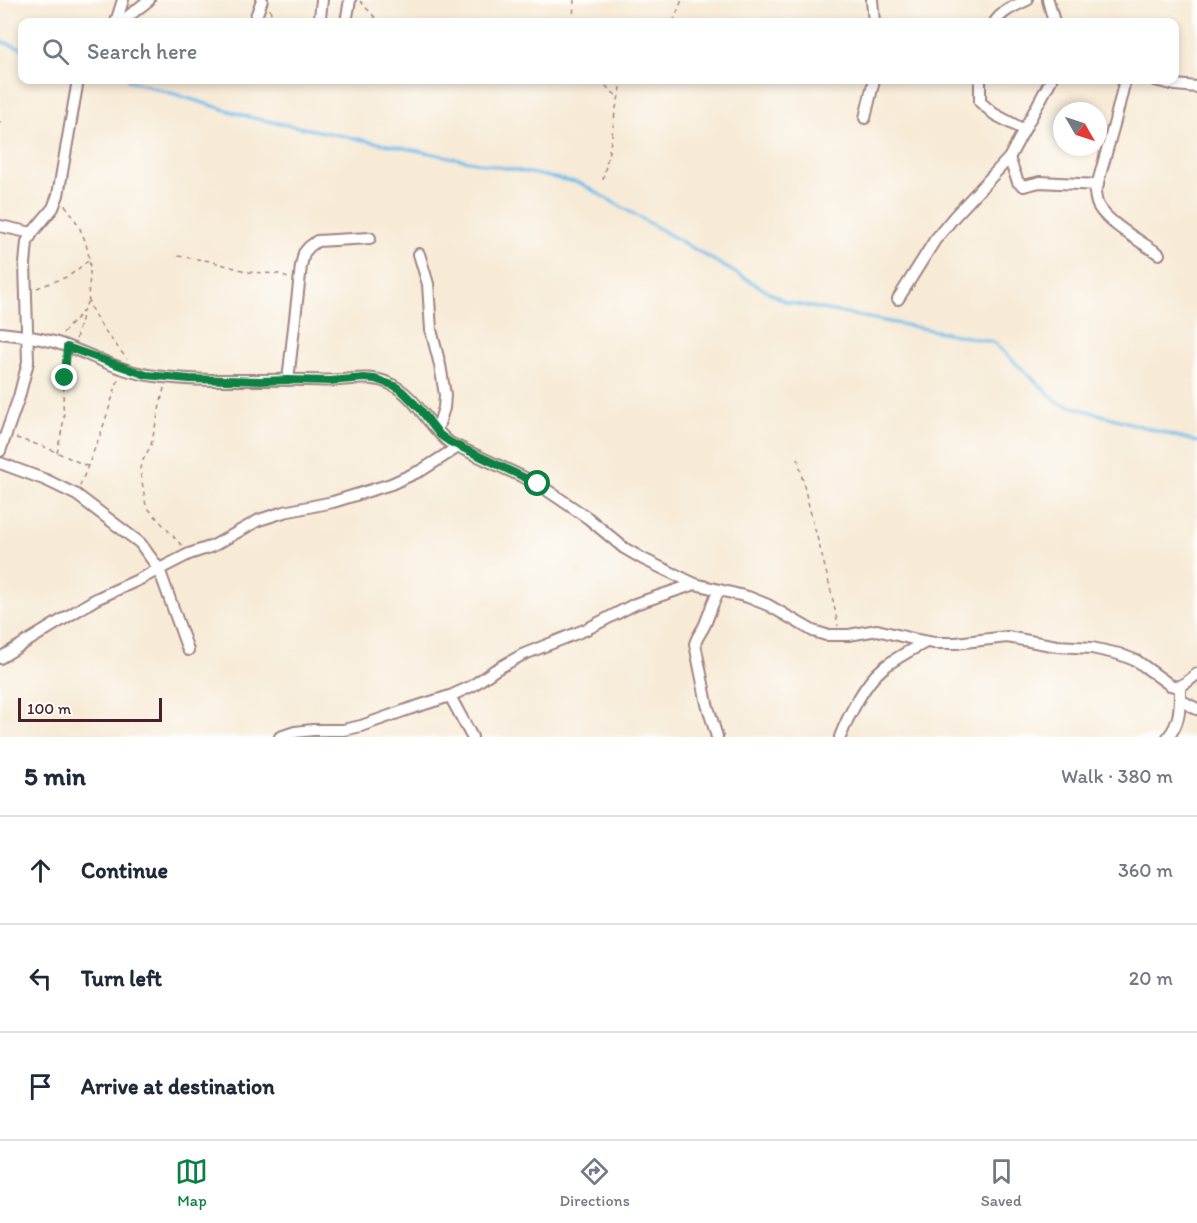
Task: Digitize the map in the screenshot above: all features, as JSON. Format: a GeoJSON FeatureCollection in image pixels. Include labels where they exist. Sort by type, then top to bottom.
{"type":"FeatureCollection","features":[{"type":"Feature","properties":{"kind":"street"},"geometry":{"type":"LineString","coordinates":[[117,18],[123,0]]}},
{"type":"Feature","properties":{"kind":"street"},"geometry":{"type":"LineString","coordinates":[[126,18],[149,0]]}},
{"type":"Feature","properties":{"kind":"street"},"geometry":{"type":"LineString","coordinates":[[255,18],[262,0]]}},
{"type":"Feature","properties":{"kind":"street"},"geometry":{"type":"LineString","coordinates":[[320,17],[322,0]]}},
{"type":"Feature","properties":{"kind":"street"},"geometry":{"type":"LineString","coordinates":[[347,18],[350,0]]}},
{"type":"Feature","properties":{"kind":"street"},"geometry":{"type":"LineString","coordinates":[[872,0],[874,18]]}},
{"type":"Feature","properties":{"kind":"street"},"geometry":{"type":"LineString","coordinates":[[998,18],[1004,12],[1027,0]]}},
{"type":"Feature","properties":{"kind":"street"},"geometry":{"type":"LineString","coordinates":[[1048,0],[1053,18]]}},
{"type":"Feature","properties":{"kind":"street"},"geometry":{"type":"LineString","coordinates":[[0,451],[26,370],[28,354],[25,292],[27,242],[53,208],[58,195],[77,84]]}},
{"type":"Feature","properties":{"kind":"street"},"geometry":{"type":"LineString","coordinates":[[865,118],[873,84]]}},
{"type":"Feature","properties":{"kind":"street"},"geometry":{"type":"LineString","coordinates":[[980,84],[980,102],[994,114],[1023,130]]}},
{"type":"Feature","properties":{"kind":"street"},"geometry":{"type":"LineString","coordinates":[[898,299],[935,240],[1009,158],[1049,84]]}},
{"type":"Feature","properties":{"kind":"street"},"geometry":{"type":"LineString","coordinates":[[1124,84],[1095,194],[1097,204],[1102,213],[1160,254]]}},
{"type":"Feature","properties":{"kind":"street"},"geometry":{"type":"LineString","coordinates":[[1175,84],[1197,87]]}},
{"type":"Feature","properties":{"kind":"street"},"geometry":{"type":"LineString","coordinates":[[1009,158],[1018,182],[1024,186],[1040,182],[1098,185]]}},
{"type":"Feature","properties":{"kind":"street"},"geometry":{"type":"LineString","coordinates":[[0,226],[32,233]]}},
{"type":"Feature","properties":{"kind":"street"},"geometry":{"type":"LineString","coordinates":[[288,380],[304,254],[317,241],[370,238]]}},
{"type":"Feature","properties":{"kind":"street"},"geometry":{"type":"LineString","coordinates":[[419,254],[428,284],[431,330],[445,395],[444,408],[437,430]]}},
{"type":"Feature","properties":{"kind":"street"},"geometry":{"type":"LineString","coordinates":[[0,333],[55,342],[146,375],[261,381],[330,381],[364,378],[386,382],[403,392],[443,438],[538,484],[643,560],[695,584],[748,597],[768,605],[813,631],[826,635],[840,636],[877,630],[934,643],[956,643],[1007,637],[1057,646],[1092,648],[1119,654],[1137,661],[1178,687],[1197,674]]}},
{"type":"Feature","properties":{"kind":"street"},"geometry":{"type":"LineString","coordinates":[[0,658],[96,599],[189,554],[213,546],[259,520],[284,512],[341,500],[391,484],[422,470],[458,447]]}},
{"type":"Feature","properties":{"kind":"street"},"geometry":{"type":"LineString","coordinates":[[0,463],[46,480],[77,495],[140,543],[159,569],[188,650]]}},
{"type":"Feature","properties":{"kind":"street"},"geometry":{"type":"LineString","coordinates":[[280,737],[295,732],[343,730],[361,726],[450,696],[472,686],[495,670],[522,656],[587,629],[635,604],[695,584]]}},
{"type":"Feature","properties":{"kind":"street"},"geometry":{"type":"LineString","coordinates":[[717,737],[707,704],[695,644],[719,590]]}},
{"type":"Feature","properties":{"kind":"street"},"geometry":{"type":"LineString","coordinates":[[840,737],[855,705],[882,668],[927,642]]}},
{"type":"Feature","properties":{"kind":"street"},"geometry":{"type":"LineString","coordinates":[[1168,737],[1180,711],[1180,686]]}},
{"type":"Feature","properties":{"kind":"street"},"geometry":{"type":"LineString","coordinates":[[450,696],[472,737]]}},
{"type":"Feature","properties":{"kind":"street"},"geometry":{"type":"LineString","coordinates":[[1180,700],[1197,709]]}},
{"type":"Feature","properties":{"kind":"path"},"geometry":{"type":"LineString","coordinates":[[359,0],[375,18]]}},
{"type":"Feature","properties":{"kind":"path"},"geometry":{"type":"LineString","coordinates":[[573,18],[574,0]]}},
{"type":"Feature","properties":{"kind":"path"},"geometry":{"type":"LineString","coordinates":[[675,18],[682,0]]}},
{"type":"Feature","properties":{"kind":"path"},"geometry":{"type":"LineString","coordinates":[[270,11],[272,18]]}},
{"type":"Feature","properties":{"kind":"path"},"geometry":{"type":"LineString","coordinates":[[603,84],[619,98]]}},
{"type":"Feature","properties":{"kind":"path"},"geometry":{"type":"LineString","coordinates":[[603,180],[622,84]]}},
{"type":"Feature","properties":{"kind":"path"},"geometry":{"type":"LineString","coordinates":[[57,453],[64,419],[63,402],[70,349],[88,300],[90,284],[86,241],[77,220],[58,195]]}},
{"type":"Feature","properties":{"kind":"path"},"geometry":{"type":"LineString","coordinates":[[178,256],[210,261],[249,272],[279,274],[299,283]]}},
{"type":"Feature","properties":{"kind":"path"},"geometry":{"type":"LineString","coordinates":[[25,292],[69,276],[89,261]]}},
{"type":"Feature","properties":{"kind":"path"},"geometry":{"type":"LineString","coordinates":[[88,300],[92,310],[136,372]]}},
{"type":"Feature","properties":{"kind":"path"},"geometry":{"type":"LineString","coordinates":[[55,342],[83,311]]}},
{"type":"Feature","properties":{"kind":"path"},"geometry":{"type":"LineString","coordinates":[[77,495],[123,368]]}},
{"type":"Feature","properties":{"kind":"path"},"geometry":{"type":"LineString","coordinates":[[167,377],[151,445],[140,466],[144,499],[150,512],[189,554]]}},
{"type":"Feature","properties":{"kind":"path"},"geometry":{"type":"LineString","coordinates":[[5,436],[28,442],[88,466]]}},
{"type":"Feature","properties":{"kind":"path"},"geometry":{"type":"LineString","coordinates":[[798,458],[833,597],[840,636]]}},
{"type":"Feature","properties":{"kind":"waterway"},"geometry":{"type":"LineString","coordinates":[[0,41],[18,47]]}},
{"type":"Feature","properties":{"kind":"waterway"},"geometry":{"type":"LineString","coordinates":[[141,84],[253,118],[580,183],[786,302],[993,342],[1059,403],[1197,442]]}},
{"type":"Feature","properties":{"kind":"route"},"geometry":{"type":"LineString","coordinates":[[65,378],[67,347],[146,375],[261,381],[375,379],[395,386],[403,392],[440,435],[450,442],[538,484]]}}]}
